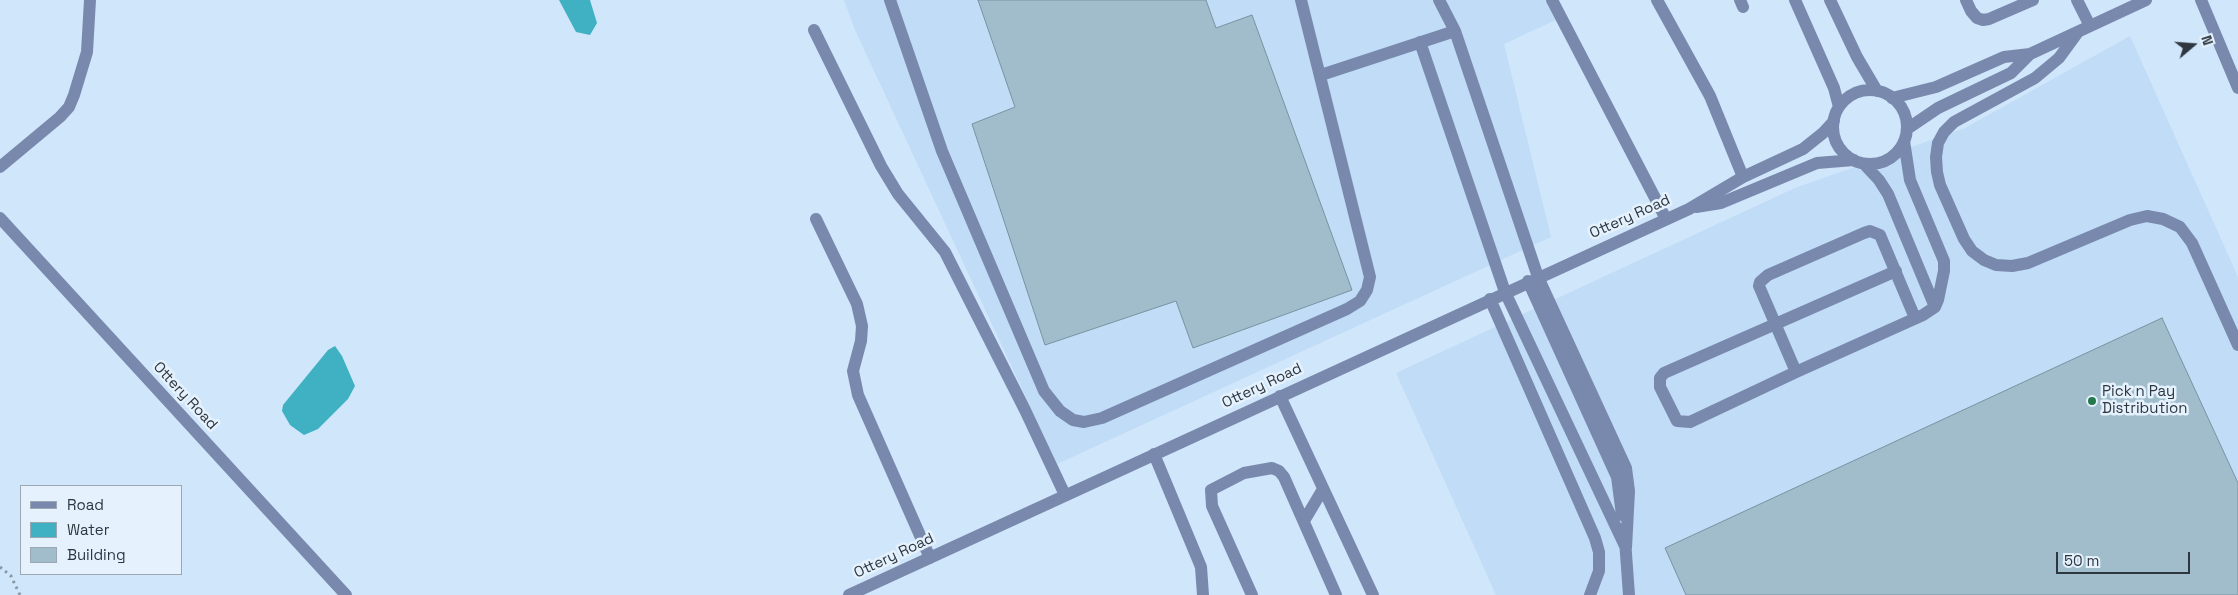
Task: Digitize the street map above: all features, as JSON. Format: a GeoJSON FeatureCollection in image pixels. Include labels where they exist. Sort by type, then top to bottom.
{"type":"FeatureCollection","features":[{"type":"Feature","properties":{"kind":"street"},"geometry":{"type":"LineString","coordinates":[[0,167],[60,117],[74,95],[88,52],[90,0]]}},
{"type":"Feature","properties":{"kind":"street"},"geometry":{"type":"LineString","coordinates":[[890,0],[942,151],[1044,391],[1060,411],[1073,420],[1084,422],[1102,418],[1347,309],[1360,301],[1367,290],[1370,277],[1301,0]]}},
{"type":"Feature","properties":{"kind":"street"},"geometry":{"type":"LineString","coordinates":[[1439,0],[1455,30],[1533,279],[1617,477],[1630,595]]}},
{"type":"Feature","properties":{"kind":"street"},"geometry":{"type":"LineString","coordinates":[[1552,0],[1666,219]]}},
{"type":"Feature","properties":{"kind":"street"},"geometry":{"type":"LineString","coordinates":[[1657,0],[1710,96],[1743,177]]}},
{"type":"Feature","properties":{"kind":"street"},"geometry":{"type":"LineString","coordinates":[[1794,0],[1834,88],[1839,107]]}},
{"type":"Feature","properties":{"kind":"street"},"geometry":{"type":"LineString","coordinates":[[1830,0],[1857,57],[1877,91]]}},
{"type":"Feature","properties":{"kind":"street"},"geometry":{"type":"LineString","coordinates":[[1966,0],[1971,11],[1977,18],[1983,20],[2033,0]]}},
{"type":"Feature","properties":{"kind":"street"},"geometry":{"type":"LineString","coordinates":[[2078,0],[2090,26]]}},
{"type":"Feature","properties":{"kind":"street"},"geometry":{"type":"LineString","coordinates":[[2201,0],[2238,88]]}},
{"type":"Feature","properties":{"kind":"street"},"geometry":{"type":"LineString","coordinates":[[1892,98],[1936,87],[2004,57],[2030,54],[2140,1]]}},
{"type":"Feature","properties":{"kind":"street"},"geometry":{"type":"LineString","coordinates":[[814,30],[881,166],[903,201],[945,252],[1025,410],[1065,495]]}},
{"type":"Feature","properties":{"kind":"street"},"geometry":{"type":"LineString","coordinates":[[1321,75],[1455,30]]}},
{"type":"Feature","properties":{"kind":"street"},"geometry":{"type":"LineString","coordinates":[[2078,32],[2059,58],[2031,82],[1954,122],[1944,132],[1938,143],[1936,156],[1937,172],[1940,185],[1964,239],[1972,251],[1984,260],[1996,265],[2012,266],[2028,263],[2130,220],[2147,216],[2163,219],[2180,227],[2192,243],[2238,345]]}},
{"type":"Feature","properties":{"kind":"street"},"geometry":{"type":"LineString","coordinates":[[1420,42],[1505,292],[1626,548]]}},
{"type":"Feature","properties":{"kind":"street"},"geometry":{"type":"LineString","coordinates":[[1859,162],[1877,164],[1888,159],[1898,151],[1906,135],[1938,108],[2011,72],[2030,54]]}},
{"type":"Feature","properties":{"kind":"street"},"geometry":{"type":"LineString","coordinates":[[1896,271],[1664,373],[1660,378],[1660,387],[1677,421],[1686,423],[1915,318],[1935,307],[1944,271],[1944,261],[1910,180],[1905,117],[1900,106],[1892,98],[1877,91],[1863,91],[1849,96],[1839,107],[1834,121],[1837,144],[1844,154],[1859,162],[1879,180],[1888,194],[1935,307]]}},
{"type":"Feature","properties":{"kind":"street","name":"Ottery Road"},"geometry":{"type":"LineString","coordinates":[[849,595],[1689,208],[1743,177],[1803,149],[1823,133],[1834,121]]}},
{"type":"Feature","properties":{"kind":"street","name":"Ottery Road"},"geometry":{"type":"LineString","coordinates":[[1689,208],[1721,203],[1817,163],[1859,162]]}},
{"type":"Feature","properties":{"kind":"street","name":"Ottery Road"},"geometry":{"type":"LineString","coordinates":[[0,218],[346,595]]}},
{"type":"Feature","properties":{"kind":"street"},"geometry":{"type":"LineString","coordinates":[[816,219],[857,304],[862,326],[861,341],[853,371],[858,395],[930,558]]}},
{"type":"Feature","properties":{"kind":"street"},"geometry":{"type":"LineString","coordinates":[[1796,372],[1759,286],[1763,278],[1846,240],[1864,233],[1876,232],[1880,235],[1915,318]]}},
{"type":"Feature","properties":{"kind":"street"},"geometry":{"type":"LineString","coordinates":[[1490,299],[1595,538],[1599,552],[1599,572],[1590,595]]}},
{"type":"Feature","properties":{"kind":"street"},"geometry":{"type":"LineString","coordinates":[[1280,396],[1373,595]]}},
{"type":"Feature","properties":{"kind":"street"},"geometry":{"type":"LineString","coordinates":[[1154,454],[1201,568],[1203,595]]}},
{"type":"Feature","properties":{"kind":"street"},"geometry":{"type":"LineString","coordinates":[[1252,595],[1212,506],[1211,490],[1244,473],[1272,468],[1279,471],[1284,477],[1336,595]]}},
{"type":"Feature","properties":{"kind":"street"},"geometry":{"type":"LineString","coordinates":[[1304,521],[1323,489]]}},
{"type":"Feature","properties":{"kind":"path"},"geometry":{"type":"LineString","coordinates":[[0,567],[10,576],[20,595]]}},
{"type":"Feature","properties":{"kind":"shaded area"},"geometry":{"type":"Polygon","coordinates":[[[844,0],[1555,0],[1562,17],[1504,44],[1551,237],[1057,464],[855,30],[844,0]]]}},
{"type":"Feature","properties":{"kind":"shaded area"},"geometry":{"type":"Polygon","coordinates":[[[2130,36],[2238,277],[2238,595],[1496,595],[1396,373],[1795,188],[1965,128],[2130,36]]]}},
{"type":"Feature","properties":{"kind":"water"},"geometry":{"type":"Polygon","coordinates":[[[559,0],[590,0],[597,23],[590,35],[576,32],[559,0]]]}},
{"type":"Feature","properties":{"kind":"water"},"geometry":{"type":"Polygon","coordinates":[[[335,346],[342,356],[355,386],[348,399],[318,429],[304,435],[290,425],[282,411],[283,405],[328,350],[335,346]]]}},
{"type":"Feature","properties":{"kind":"building"},"geometry":{"type":"Polygon","coordinates":[[[978,0],[1206,0],[1216,28],[1252,15],[1352,290],[1193,348],[1176,301],[1045,345],[972,124],[1015,107],[978,0]]]}},
{"type":"Feature","properties":{"kind":"building","name":"Pick n Pay Distribution"},"geometry":{"type":"Polygon","coordinates":[[[2162,318],[2238,483],[2238,595],[1686,595],[1665,548],[2162,318]]]}},
{"type":"Feature","properties":{"kind":"place","name":"Pick n Pay Distribution"},"geometry":{"type":"Point","coordinates":[2092,401]}}]}
